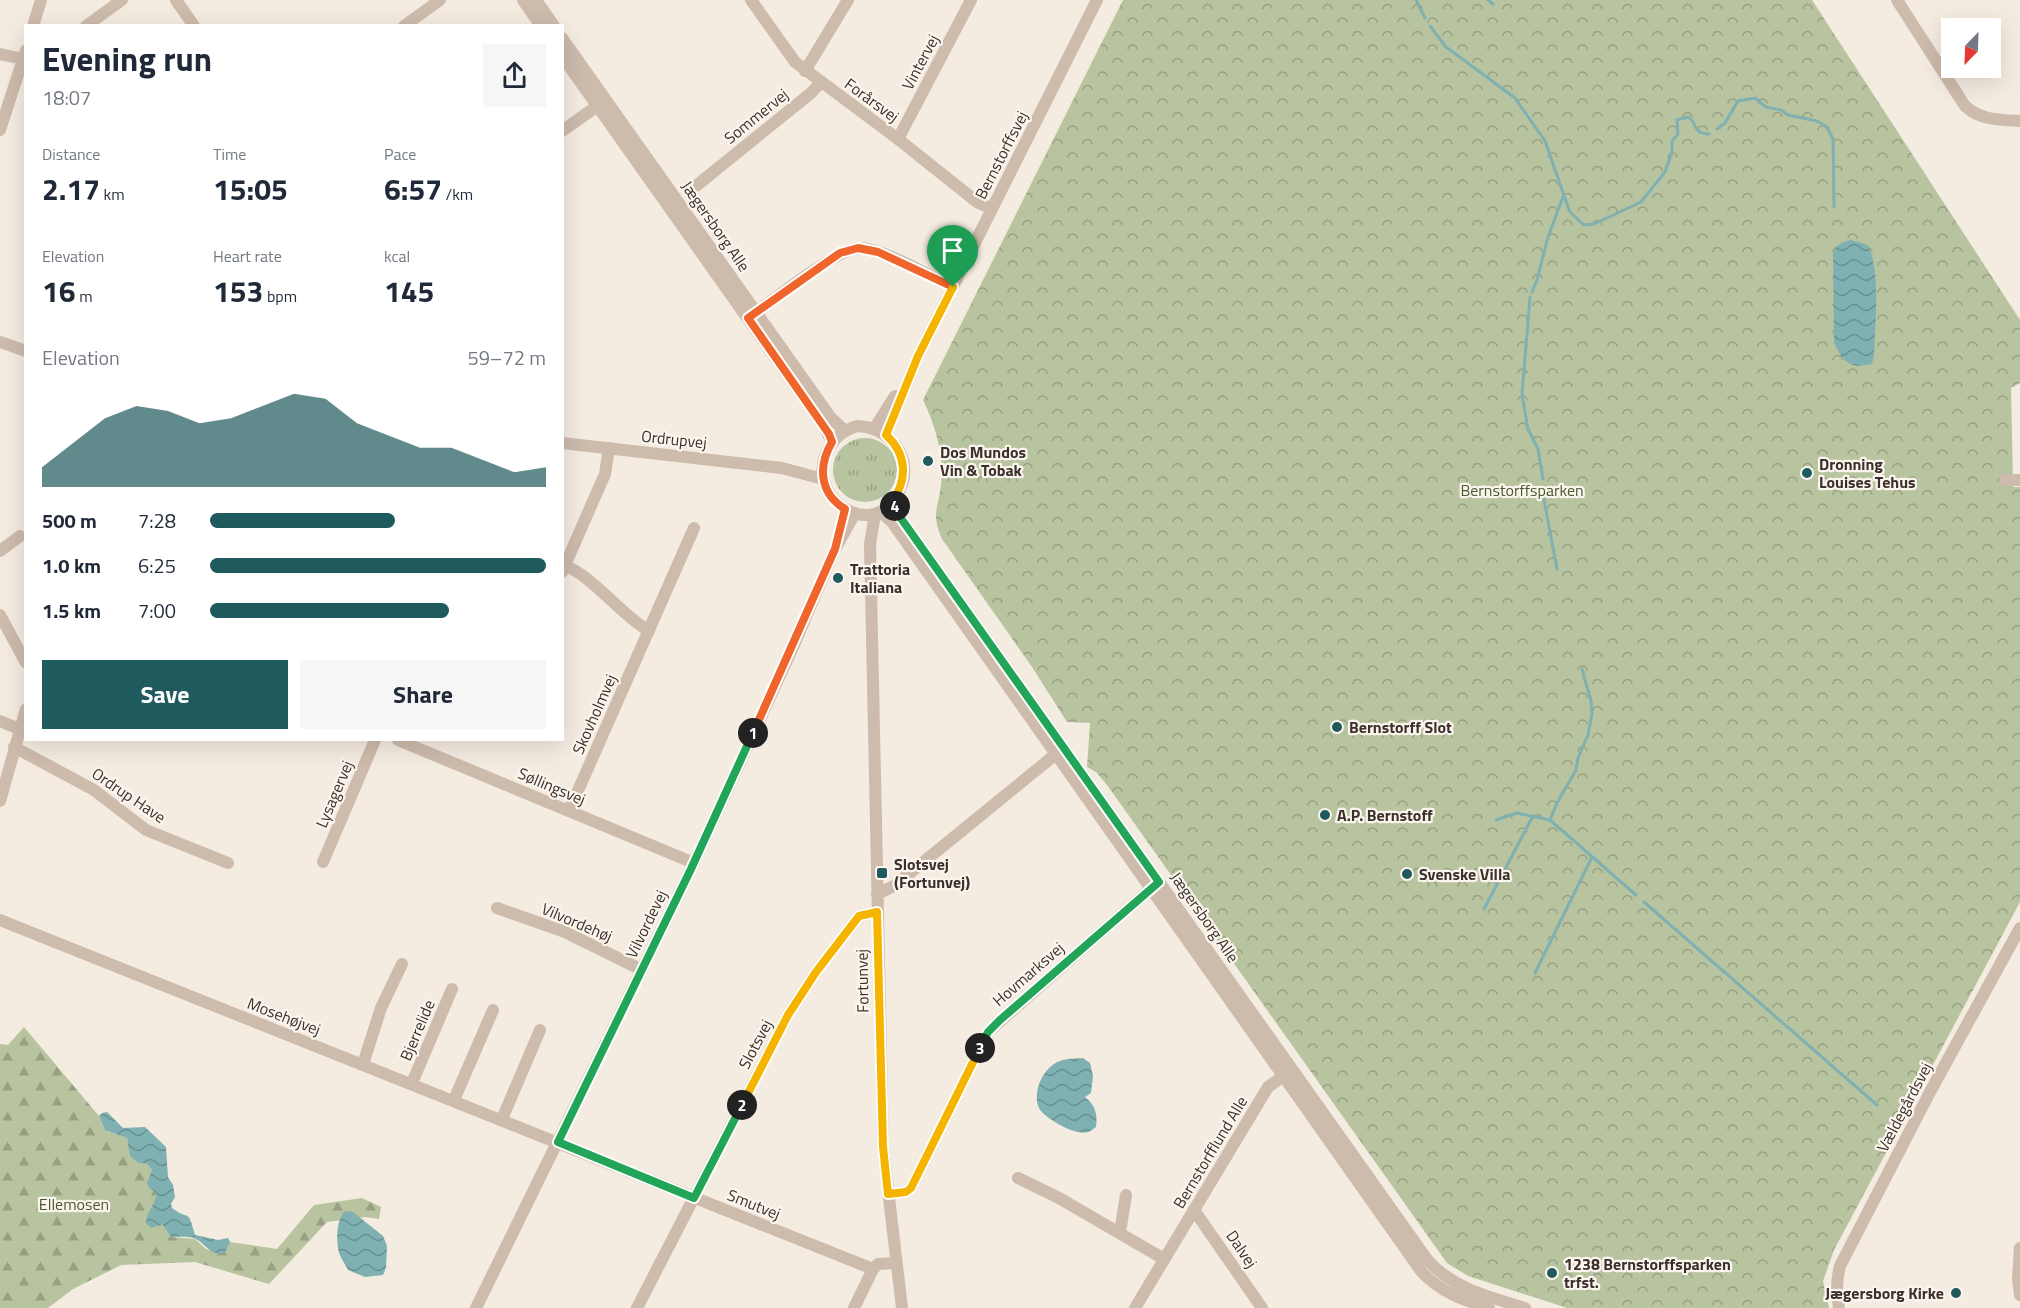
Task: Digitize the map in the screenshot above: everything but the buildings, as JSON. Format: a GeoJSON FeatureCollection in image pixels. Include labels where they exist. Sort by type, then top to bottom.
{"type":"FeatureCollection","features":[{"type":"Feature","properties":{"kind":"street"},"geometry":{"type":"LineString","coordinates":[[34,24],[41,0]]}},
{"type":"Feature","properties":{"kind":"street"},"geometry":{"type":"LineString","coordinates":[[89,24],[122,0]]}},
{"type":"Feature","properties":{"kind":"street"},"geometry":{"type":"LineString","coordinates":[[176,0],[193,24]]}},
{"type":"Feature","properties":{"kind":"street"},"geometry":{"type":"LineString","coordinates":[[405,24],[440,0]]}},
{"type":"Feature","properties":{"kind":"street"},"geometry":{"type":"LineString","coordinates":[[523,0],[540,24]]}},
{"type":"Feature","properties":{"kind":"street"},"geometry":{"type":"LineString","coordinates":[[536,0],[553,24]]}},
{"type":"Feature","properties":{"kind":"street","name":"Forårsvej"},"geometry":{"type":"LineString","coordinates":[[751,0],[795,62],[805,71],[898,139],[968,195],[992,209]]}},
{"type":"Feature","properties":{"kind":"street"},"geometry":{"type":"LineString","coordinates":[[805,71],[848,0]]}},
{"type":"Feature","properties":{"kind":"street","name":"Vintervej"},"geometry":{"type":"LineString","coordinates":[[898,139],[971,0]]}},
{"type":"Feature","properties":{"kind":"street","name":"Bernstorffsvej"},"geometry":{"type":"LineString","coordinates":[[874,429],[918,356],[1097,0]]}},
{"type":"Feature","properties":{"kind":"street"},"geometry":{"type":"LineString","coordinates":[[1897,0],[1965,106],[1982,116],[2020,121]]}},
{"type":"Feature","properties":{"kind":"street","name":"Jægersborg Alle"},"geometry":{"type":"LineString","coordinates":[[564,41],[602,103],[752,315],[831,418],[845,431]]}},
{"type":"Feature","properties":{"kind":"street"},"geometry":{"type":"LineString","coordinates":[[0,54],[24,55],[20,87],[0,130]]}},
{"type":"Feature","properties":{"kind":"street","name":"Jægersborg Alle"},"geometry":{"type":"LineString","coordinates":[[564,58],[602,103]]}},
{"type":"Feature","properties":{"kind":"street","name":"Sommervej"},"geometry":{"type":"LineString","coordinates":[[696,186],[714,178],[820,83]]}},
{"type":"Feature","properties":{"kind":"street"},"geometry":{"type":"LineString","coordinates":[[564,130],[602,103]]}},
{"type":"Feature","properties":{"kind":"street"},"geometry":{"type":"LineString","coordinates":[[752,315],[840,253],[858,248],[878,252],[953,287]]}},
{"type":"Feature","properties":{"kind":"street","name":"Jægersborg Alle"},"geometry":{"type":"LineString","coordinates":[[752,315],[832,442]]}},
{"type":"Feature","properties":{"kind":"street"},"geometry":{"type":"LineString","coordinates":[[0,342],[24,350]]}},
{"type":"Feature","properties":{"kind":"street","name":"Bernstorffsvej"},"geometry":{"type":"LineString","coordinates":[[886,435],[918,356]]}},
{"type":"Feature","properties":{"kind":"street"},"geometry":{"type":"LineString","coordinates":[[857,426],[874,429],[886,435],[898,448],[904,468],[902,484],[892,502],[878,513],[854,512],[831,497],[823,479],[823,462],[832,442],[845,431],[857,426]]}},
{"type":"Feature","properties":{"kind":"street","name":"Ordrupvej"},"geometry":{"type":"LineString","coordinates":[[564,443],[783,468],[823,479]]}},
{"type":"Feature","properties":{"kind":"street"},"geometry":{"type":"LineString","coordinates":[[609,448],[605,474],[564,567],[582,576],[638,625],[649,631]]}},
{"type":"Feature","properties":{"kind":"street","name":"Ordrupvej"},"geometry":{"type":"LineString","coordinates":[[783,468],[823,462]]}},
{"type":"Feature","properties":{"kind":"street"},"geometry":{"type":"LineString","coordinates":[[2005,480],[2020,480]]}},
{"type":"Feature","properties":{"kind":"street","name":"Jægersborg Alle"},"geometry":{"type":"LineString","coordinates":[[892,502],[907,527],[1288,1073],[1426,1276],[1454,1296],[1489,1308]]}},
{"type":"Feature","properties":{"kind":"street","name":"Fortunvej"},"geometry":{"type":"LineString","coordinates":[[854,512],[870,544]]}},
{"type":"Feature","properties":{"kind":"street","name":"Vilvordevej"},"geometry":{"type":"LineString","coordinates":[[476,1308],[694,863],[794,645],[835,549],[854,512]]}},
{"type":"Feature","properties":{"kind":"street","name":"Jægersborg Alle"},"geometry":{"type":"LineString","coordinates":[[878,513],[892,522],[1056,754],[1155,885]]}},
{"type":"Feature","properties":{"kind":"street","name":"Fortunvej"},"geometry":{"type":"LineString","coordinates":[[878,513],[870,544],[883,1147],[902,1308]]}},
{"type":"Feature","properties":{"kind":"street","name":"Skovholmvej"},"geometry":{"type":"LineString","coordinates":[[569,811],[694,528]]}},
{"type":"Feature","properties":{"kind":"street"},"geometry":{"type":"LineString","coordinates":[[0,551],[21,536]]}},
{"type":"Feature","properties":{"kind":"street"},"geometry":{"type":"LineString","coordinates":[[0,615],[24,659]]}},
{"type":"Feature","properties":{"kind":"street"},"geometry":{"type":"LineString","coordinates":[[0,801],[24,715]]}},
{"type":"Feature","properties":{"kind":"street"},"geometry":{"type":"LineString","coordinates":[[0,721],[19,729]]}},
{"type":"Feature","properties":{"kind":"street","name":"Lysagervej"},"geometry":{"type":"LineString","coordinates":[[323,862],[375,741]]}},
{"type":"Feature","properties":{"kind":"street","name":"Søllingsvej"},"geometry":{"type":"LineString","coordinates":[[400,741],[694,863]]}},
{"type":"Feature","properties":{"kind":"street","name":"Ordrup Have"},"geometry":{"type":"LineString","coordinates":[[14,747],[94,790],[146,830],[228,863]]}},
{"type":"Feature","properties":{"kind":"street"},"geometry":{"type":"LineString","coordinates":[[877,894],[894,886],[1056,754]]}},
{"type":"Feature","properties":{"kind":"street","name":"Hovmarksvej"},"geometry":{"type":"LineString","coordinates":[[888,1194],[906,1192],[911,1188],[988,1032],[1155,885]]}},
{"type":"Feature","properties":{"kind":"street","name":"Vilvordehøj"},"geometry":{"type":"LineString","coordinates":[[497,908],[565,933],[642,970]]}},
{"type":"Feature","properties":{"kind":"street","name":"Slotsvej"},"geometry":{"type":"LineString","coordinates":[[637,1308],[794,1007],[822,963],[859,916],[877,912]]}},
{"type":"Feature","properties":{"kind":"street","name":"Mosehøjvej"},"geometry":{"type":"LineString","coordinates":[[0,920],[558,1142]]}},
{"type":"Feature","properties":{"kind":"street","name":"Vældegårdsvej"},"geometry":{"type":"LineString","coordinates":[[1839,1308],[1836,1281],[1840,1266],[1930,1092],[2020,928]]}},
{"type":"Feature","properties":{"kind":"street"},"geometry":{"type":"LineString","coordinates":[[363,1064],[381,1008],[402,964]]}},
{"type":"Feature","properties":{"kind":"street","name":"Bjerrelide"},"geometry":{"type":"LineString","coordinates":[[412,1083],[452,989]]}},
{"type":"Feature","properties":{"kind":"street"},"geometry":{"type":"LineString","coordinates":[[454,1100],[493,1010]]}},
{"type":"Feature","properties":{"kind":"street"},"geometry":{"type":"LineString","coordinates":[[502,1119],[540,1030]]}},
{"type":"Feature","properties":{"kind":"street","name":"Jægersborg Alle"},"geometry":{"type":"LineString","coordinates":[[1288,1073],[1438,1271],[1465,1288],[1525,1308]]}},
{"type":"Feature","properties":{"kind":"street","name":"Bernstorfflund Alle"},"geometry":{"type":"LineString","coordinates":[[1135,1308],[1269,1087],[1288,1073]]}},
{"type":"Feature","properties":{"kind":"street","name":"Smutvej"},"geometry":{"type":"LineString","coordinates":[[558,1142],[873,1269]]}},
{"type":"Feature","properties":{"kind":"street"},"geometry":{"type":"LineString","coordinates":[[1018,1178],[1059,1198],[1164,1259]]}},
{"type":"Feature","properties":{"kind":"street"},"geometry":{"type":"LineString","coordinates":[[1120,1232],[1126,1195]]}},
{"type":"Feature","properties":{"kind":"street","name":"Dalvej"},"geometry":{"type":"LineString","coordinates":[[1194,1210],[1262,1308]]}},
{"type":"Feature","properties":{"kind":"street"},"geometry":{"type":"LineString","coordinates":[[2020,1248],[2018,1279],[2020,1295]]}},
{"type":"Feature","properties":{"kind":"street"},"geometry":{"type":"LineString","coordinates":[[854,1308],[873,1269],[878,1264],[896,1263]]}},
{"type":"Feature","properties":{"kind":"green space","name":"Bernstorffsparken"},"geometry":{"type":"Polygon","coordinates":[[[1123,0],[1812,0],[2020,320],[2020,383],[2011,388],[2013,487],[2020,487],[2020,902],[1834,1250],[1823,1281],[1829,1308],[1567,1308],[1468,1276],[1447,1263],[1107,785],[1096,772],[1087,767],[1090,723],[1067,722],[1032,667],[942,539],[936,517],[942,474],[940,452],[932,420],[923,400],[1123,0]]]}},
{"type":"Feature","properties":{"kind":"green space"},"geometry":{"type":"Polygon","coordinates":[[[865,438],[877,440],[888,447],[895,458],[897,470],[895,482],[888,493],[877,500],[865,502],[853,500],[842,493],[835,482],[833,470],[835,458],[842,447],[853,440],[865,438]]]}},
{"type":"Feature","properties":{"kind":"green space","name":"Ellemosen"},"geometry":{"type":"Polygon","coordinates":[[[24,1027],[99,1116],[105,1130],[127,1138],[130,1150],[139,1163],[147,1164],[152,1170],[157,1193],[155,1206],[162,1224],[171,1237],[195,1239],[206,1249],[225,1253],[230,1242],[277,1249],[314,1205],[362,1198],[381,1207],[379,1219],[365,1217],[327,1222],[269,1284],[195,1262],[121,1265],[73,1289],[48,1308],[0,1308],[0,1044],[8,1045],[24,1027]]]}},
{"type":"Feature","properties":{"kind":"water"},"geometry":{"type":"Polygon","coordinates":[[[1851,240],[1868,245],[1875,269],[1876,284],[1874,355],[1872,364],[1858,366],[1842,358],[1834,343],[1833,253],[1840,244],[1851,240]]]}},
{"type":"Feature","properties":{"kind":"water"},"geometry":{"type":"Polygon","coordinates":[[[1083,1058],[1090,1063],[1093,1076],[1091,1093],[1085,1097],[1095,1110],[1097,1118],[1096,1127],[1083,1133],[1061,1126],[1048,1117],[1039,1108],[1037,1095],[1040,1081],[1054,1064],[1066,1059],[1083,1058]]]}},
{"type":"Feature","properties":{"kind":"water"},"geometry":{"type":"Polygon","coordinates":[[[107,1112],[123,1128],[145,1127],[166,1147],[168,1177],[173,1185],[175,1197],[171,1204],[172,1208],[188,1216],[195,1235],[218,1240],[228,1238],[230,1242],[225,1253],[213,1252],[193,1238],[171,1237],[162,1224],[151,1228],[146,1223],[157,1193],[149,1188],[147,1183],[152,1170],[147,1164],[139,1163],[130,1156],[127,1138],[105,1130],[99,1116],[107,1112]]]}},
{"type":"Feature","properties":{"kind":"water"},"geometry":{"type":"Polygon","coordinates":[[[345,1211],[353,1212],[383,1236],[387,1246],[386,1268],[383,1275],[365,1277],[348,1270],[339,1253],[337,1243],[338,1225],[345,1211]]]}},
{"type":"Feature","properties":{"kind":"waterway"},"geometry":{"type":"LineString","coordinates":[[1416,0],[1425,18]]}},
{"type":"Feature","properties":{"kind":"waterway"},"geometry":{"type":"LineString","coordinates":[[1488,0],[1493,4]]}},
{"type":"Feature","properties":{"kind":"waterway"},"geometry":{"type":"LineString","coordinates":[[1430,26],[1446,47],[1515,98],[1545,141],[1570,212],[1584,225],[1594,224],[1641,202],[1665,172],[1672,152],[1672,141],[1678,134],[1677,120],[1688,117],[1697,130],[1709,134]]}},
{"type":"Feature","properties":{"kind":"waterway"},"geometry":{"type":"LineString","coordinates":[[1717,129],[1725,123],[1738,101],[1755,98],[1766,107],[1781,110],[1788,115],[1817,121],[1827,127],[1833,139],[1834,207]]}},
{"type":"Feature","properties":{"kind":"waterway"},"geometry":{"type":"LineString","coordinates":[[1532,292],[1548,237],[1563,197]]}},
{"type":"Feature","properties":{"kind":"waterway"},"geometry":{"type":"LineString","coordinates":[[1530,297],[1522,395],[1528,429],[1538,449],[1543,479]]}},
{"type":"Feature","properties":{"kind":"waterway"},"geometry":{"type":"LineString","coordinates":[[1542,489],[1557,569]]}},
{"type":"Feature","properties":{"kind":"waterway"},"geometry":{"type":"LineString","coordinates":[[1550,820],[1576,770],[1578,758],[1588,735],[1592,714],[1591,701],[1582,669]]}},
{"type":"Feature","properties":{"kind":"waterway"},"geometry":{"type":"LineString","coordinates":[[1496,820],[1517,813],[1550,820],[1636,895]]}},
{"type":"Feature","properties":{"kind":"waterway"},"geometry":{"type":"LineString","coordinates":[[1484,909],[1533,816]]}},
{"type":"Feature","properties":{"kind":"waterway"},"geometry":{"type":"LineString","coordinates":[[1535,973],[1592,857]]}},
{"type":"Feature","properties":{"kind":"waterway"},"geometry":{"type":"LineString","coordinates":[[1644,902],[1877,1105]]}},
{"type":"Feature","properties":{"kind":"place","name":"Dos Mundos Vin & Tobak"},"geometry":{"type":"Point","coordinates":[928,461]}},
{"type":"Feature","properties":{"kind":"place","name":"Dronning Louises Tehus"},"geometry":{"type":"Point","coordinates":[1807,473]}},
{"type":"Feature","properties":{"kind":"place","name":"Trattoria Italiana"},"geometry":{"type":"Point","coordinates":[838,578]}},
{"type":"Feature","properties":{"kind":"place","name":"Bernstorff Slot"},"geometry":{"type":"Point","coordinates":[1337,727]}},
{"type":"Feature","properties":{"kind":"place","name":"A.P. Bernstoff"},"geometry":{"type":"Point","coordinates":[1325,815]}},
{"type":"Feature","properties":{"kind":"place","name":"Slotsvej (Fortunvej)"},"geometry":{"type":"Point","coordinates":[882,873]}},
{"type":"Feature","properties":{"kind":"place","name":"Svenske Villa"},"geometry":{"type":"Point","coordinates":[1407,874]}},
{"type":"Feature","properties":{"kind":"place","name":"1238 Bernstorffsparken trfst."},"geometry":{"type":"Point","coordinates":[1552,1273]}},
{"type":"Feature","properties":{"kind":"place","name":"Jægersborg Kirke"},"geometry":{"type":"Point","coordinates":[1956,1293]}},
{"type":"Feature","properties":{"kind":"route"},"geometry":{"type":"LineString","coordinates":[[858,248],[878,252],[953,287],[918,356],[886,435],[898,448],[904,468],[902,484],[892,502],[900,517],[1159,882],[988,1032],[911,1188],[906,1192],[888,1194],[883,1147],[877,912],[859,916],[816,972],[788,1015],[694,1198],[558,1142],[691,869],[794,645],[835,549],[845,509],[831,497],[823,479],[823,462],[832,442],[829,434],[748,318],[840,253],[858,248]]}}]}
